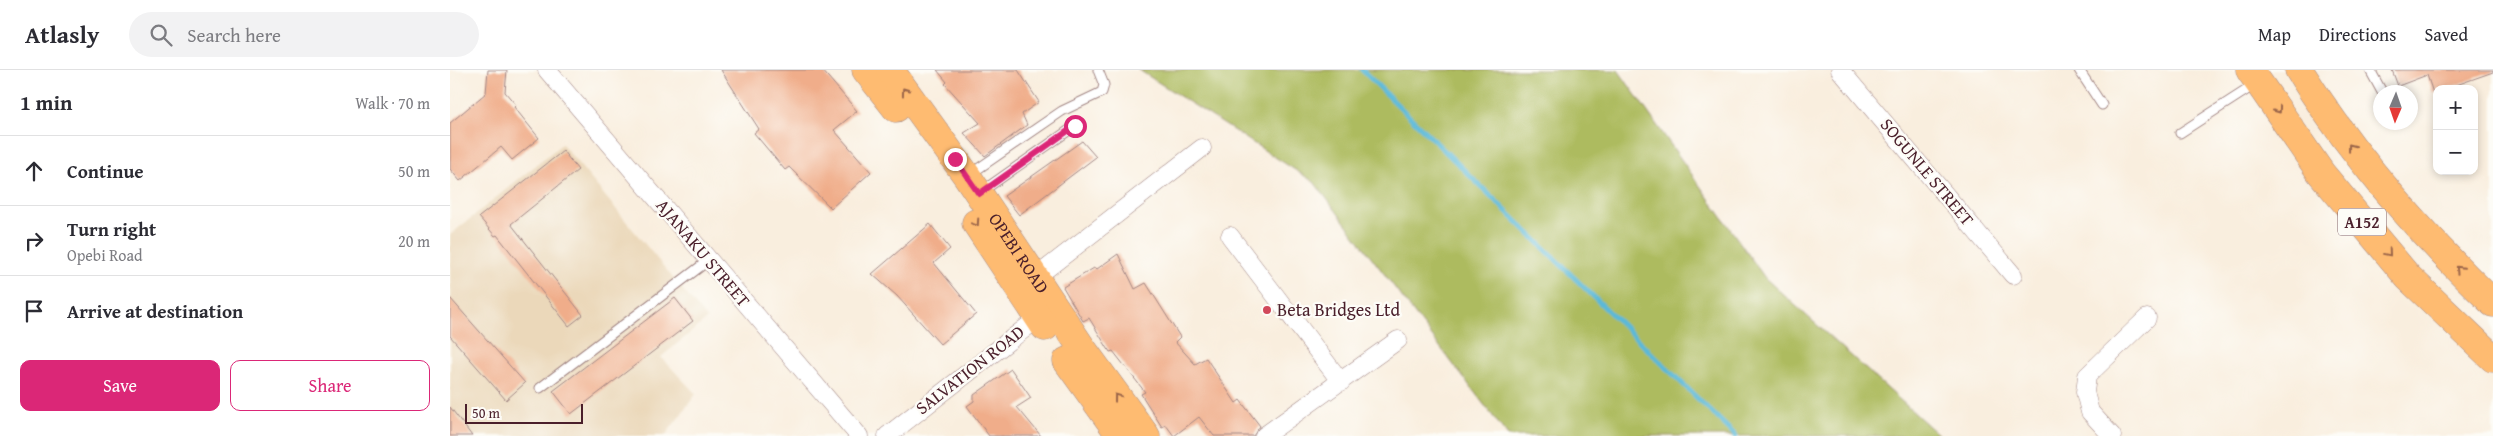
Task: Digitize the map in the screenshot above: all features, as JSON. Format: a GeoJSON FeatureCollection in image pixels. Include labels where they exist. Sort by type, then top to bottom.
{"type":"FeatureCollection","features":[{"type":"Feature","properties":{"kind":"main road","name":"OPEBI ROAD"},"geometry":{"type":"LineString","coordinates":[[866,70],[1047,312],[1110,388],[1146,436]]}},
{"type":"Feature","properties":{"kind":"main road","name":"OPEBI ROAD"},"geometry":{"type":"LineString","coordinates":[[890,70],[973,185],[1036,277],[1047,312],[1121,436]]}},
{"type":"Feature","properties":{"kind":"main road","name":"A152"},"geometry":{"type":"LineString","coordinates":[[2299,70],[2340,134],[2379,184],[2429,240],[2493,303]]}},
{"type":"Feature","properties":{"kind":"main road","name":"A152"},"geometry":{"type":"LineString","coordinates":[[2254,76],[2321,173],[2408,277],[2493,358]]}},
{"type":"Feature","properties":{"kind":"street","name":"AJANAKU STREET"},"geometry":{"type":"LineString","coordinates":[[547,70],[859,436]]}},
{"type":"Feature","properties":{"kind":"street","name":"SOGUNLE STREET"},"geometry":{"type":"LineString","coordinates":[[1840,70],[2014,275]]}},
{"type":"Feature","properties":{"kind":"street"},"geometry":{"type":"LineString","coordinates":[[1036,277],[1202,148]]}},
{"type":"Feature","properties":{"kind":"street"},"geometry":{"type":"LineString","coordinates":[[1230,236],[1341,382]]}},
{"type":"Feature","properties":{"kind":"street","name":"SALVATION ROAD"},"geometry":{"type":"LineString","coordinates":[[887,436],[1047,312]]}},
{"type":"Feature","properties":{"kind":"street"},"geometry":{"type":"LineString","coordinates":[[2112,436],[2090,412],[2085,392],[2087,376],[2147,318]]}},
{"type":"Feature","properties":{"kind":"street"},"geometry":{"type":"LineString","coordinates":[[1264,436],[1398,340]]}},
{"type":"Feature","properties":{"kind":"lane"},"geometry":{"type":"LineString","coordinates":[[973,185],[1062,112],[1102,92],[1104,85],[1098,70]]}},
{"type":"Feature","properties":{"kind":"lane"},"geometry":{"type":"LineString","coordinates":[[2079,70],[2102,105]]}},
{"type":"Feature","properties":{"kind":"lane"},"geometry":{"type":"LineString","coordinates":[[2370,70],[2378,85]]}},
{"type":"Feature","properties":{"kind":"lane"},"geometry":{"type":"LineString","coordinates":[[2180,133],[2254,76]]}},
{"type":"Feature","properties":{"kind":"lane"},"geometry":{"type":"LineString","coordinates":[[973,185],[1075,126]]}},
{"type":"Feature","properties":{"kind":"lane"},"geometry":{"type":"LineString","coordinates":[[540,388],[709,260]]}},
{"type":"Feature","properties":{"kind":"shaded area"},"geometry":{"type":"Polygon","coordinates":[[[562,144],[707,319],[661,357],[696,394],[665,436],[450,436],[450,235],[562,144]]]}},
{"type":"Feature","properties":{"kind":"green space"},"geometry":{"type":"Polygon","coordinates":[[[1139,70],[1618,70],[1765,278],[1940,436],[1508,436],[1314,182],[1139,70]]]}},
{"type":"Feature","properties":{"kind":"building"},"geometry":{"type":"Polygon","coordinates":[[[488,70],[507,70],[505,92],[516,105],[514,107],[539,138],[512,160],[501,147],[460,181],[450,169],[450,123],[486,93],[488,70]]]}},
{"type":"Feature","properties":{"kind":"building"},"geometry":{"type":"Polygon","coordinates":[[[721,70],[822,70],[857,111],[834,130],[871,172],[831,208],[789,167],[785,170],[754,133],[759,129],[721,70]]]}},
{"type":"Feature","properties":{"kind":"building"},"geometry":{"type":"Polygon","coordinates":[[[937,70],[1018,70],[1039,102],[1022,114],[1027,125],[985,156],[964,133],[980,123],[945,84],[947,82],[937,70]]]}},
{"type":"Feature","properties":{"kind":"building"},"geometry":{"type":"Polygon","coordinates":[[[2392,70],[2493,70],[2493,72],[2456,85],[2433,85],[2433,93],[2427,75],[2398,85],[2392,70]]]}},
{"type":"Feature","properties":{"kind":"building"},"geometry":{"type":"Polygon","coordinates":[[[1082,141],[1096,157],[1019,215],[1004,196],[1082,141]]]}},
{"type":"Feature","properties":{"kind":"building"},"geometry":{"type":"Polygon","coordinates":[[[563,151],[578,170],[511,224],[583,315],[569,326],[497,235],[495,236],[479,217],[563,151]]]}},
{"type":"Feature","properties":{"kind":"building"},"geometry":{"type":"Polygon","coordinates":[[[930,224],[950,249],[934,263],[976,314],[940,344],[897,296],[872,274],[930,224]]]}},
{"type":"Feature","properties":{"kind":"building"},"geometry":{"type":"Polygon","coordinates":[[[1118,254],[1135,289],[1146,283],[1180,337],[1175,342],[1195,364],[1206,358],[1236,403],[1240,400],[1260,426],[1253,436],[1214,436],[1199,417],[1174,436],[1166,425],[1162,427],[1141,394],[1145,392],[1113,351],[1110,352],[1089,318],[1083,321],[1063,287],[1094,268],[1097,269],[1118,254]]]}},
{"type":"Feature","properties":{"kind":"building"},"geometry":{"type":"Polygon","coordinates":[[[450,298],[525,383],[506,400],[450,336],[450,298]]]}},
{"type":"Feature","properties":{"kind":"building"},"geometry":{"type":"Polygon","coordinates":[[[675,298],[693,321],[571,414],[553,391],[675,298]]]}},
{"type":"Feature","properties":{"kind":"building"},"geometry":{"type":"Polygon","coordinates":[[[1011,369],[1031,398],[1017,407],[1041,436],[989,436],[967,406],[974,401],[974,395],[1011,369]]]}},
{"type":"Feature","properties":{"kind":"building"},"geometry":{"type":"Polygon","coordinates":[[[450,407],[472,436],[450,436],[450,407]]]}},
{"type":"Feature","properties":{"kind":"waterway"},"geometry":{"type":"LineString","coordinates":[[1362,70],[1736,436]]}},
{"type":"Feature","properties":{"kind":"place","name":"Beta Bridges Ltd"},"geometry":{"type":"Point","coordinates":[1267,310]}},
{"type":"Feature","properties":{"kind":"route"},"geometry":{"type":"LineString","coordinates":[[955,159],[979,194],[1075,126]]}}]}
